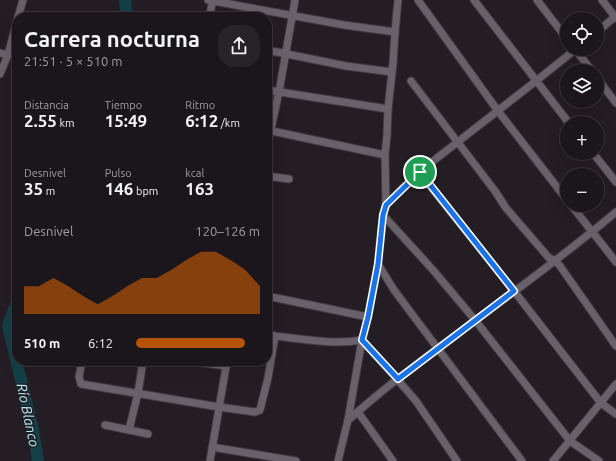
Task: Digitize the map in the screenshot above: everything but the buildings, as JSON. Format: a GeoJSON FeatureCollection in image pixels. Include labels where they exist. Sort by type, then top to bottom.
{"type":"FeatureCollection","features":[{"type":"Feature","properties":{"kind":"street"},"geometry":{"type":"LineString","coordinates":[[19,12],[23,0]]}},
{"type":"Feature","properties":{"kind":"street"},"geometry":{"type":"LineString","coordinates":[[210,12],[211,0],[272,12]]}},
{"type":"Feature","properties":{"kind":"street"},"geometry":{"type":"LineString","coordinates":[[272,119],[279,92],[296,0]]}},
{"type":"Feature","properties":{"kind":"street"},"geometry":{"type":"LineString","coordinates":[[338,461],[348,420],[362,340],[375,281],[383,215],[386,205],[385,155],[393,63],[394,32],[398,0]]}},
{"type":"Feature","properties":{"kind":"street"},"geometry":{"type":"LineString","coordinates":[[418,0],[498,111],[560,191]]}},
{"type":"Feature","properties":{"kind":"street"},"geometry":{"type":"LineString","coordinates":[[474,0],[564,116]]}},
{"type":"Feature","properties":{"kind":"street"},"geometry":{"type":"LineString","coordinates":[[537,0],[560,30]]}},
{"type":"Feature","properties":{"kind":"street"},"geometry":{"type":"LineString","coordinates":[[602,0],[616,17],[604,26]]}},
{"type":"Feature","properties":{"kind":"street"},"geometry":{"type":"LineString","coordinates":[[272,12],[394,32]]}},
{"type":"Feature","properties":{"kind":"street"},"geometry":{"type":"LineString","coordinates":[[0,74],[8,55],[12,40]]}},
{"type":"Feature","properties":{"kind":"street"},"geometry":{"type":"LineString","coordinates":[[272,51],[346,66],[392,72]]}},
{"type":"Feature","properties":{"kind":"street"},"geometry":{"type":"LineString","coordinates":[[0,53],[8,55]]}},
{"type":"Feature","properties":{"kind":"street"},"geometry":{"type":"LineString","coordinates":[[386,205],[420,172],[566,56]]}},
{"type":"Feature","properties":{"kind":"street"},"geometry":{"type":"LineString","coordinates":[[580,56],[587,64]]}},
{"type":"Feature","properties":{"kind":"street"},"geometry":{"type":"LineString","coordinates":[[411,81],[459,142],[506,208],[549,258],[556,261],[560,266],[616,346]]}},
{"type":"Feature","properties":{"kind":"street"},"geometry":{"type":"LineString","coordinates":[[604,87],[616,103]]}},
{"type":"Feature","properties":{"kind":"street"},"geometry":{"type":"LineString","coordinates":[[272,91],[388,109]]}},
{"type":"Feature","properties":{"kind":"street"},"geometry":{"type":"LineString","coordinates":[[272,131],[385,155]]}},
{"type":"Feature","properties":{"kind":"street"},"geometry":{"type":"LineString","coordinates":[[599,160],[616,182]]}},
{"type":"Feature","properties":{"kind":"street"},"geometry":{"type":"LineString","coordinates":[[420,172],[601,403],[616,414]]}},
{"type":"Feature","properties":{"kind":"street"},"geometry":{"type":"LineString","coordinates":[[272,177],[289,179]]}},
{"type":"Feature","properties":{"kind":"street"},"geometry":{"type":"LineString","coordinates":[[576,212],[616,262]]}},
{"type":"Feature","properties":{"kind":"street"},"geometry":{"type":"LineString","coordinates":[[348,420],[398,379],[475,320],[556,261],[616,212]]}},
{"type":"Feature","properties":{"kind":"street"},"geometry":{"type":"LineString","coordinates":[[383,215],[433,270],[475,320],[570,441],[599,461]]}},
{"type":"Feature","properties":{"kind":"street"},"geometry":{"type":"LineString","coordinates":[[378,264],[394,290],[522,461]]}},
{"type":"Feature","properties":{"kind":"street"},"geometry":{"type":"LineString","coordinates":[[375,281],[388,280]]}},
{"type":"Feature","properties":{"kind":"street"},"geometry":{"type":"LineString","coordinates":[[272,297],[368,317]]}},
{"type":"Feature","properties":{"kind":"street"},"geometry":{"type":"LineString","coordinates":[[272,335],[329,342],[351,342],[362,340]]}},
{"type":"Feature","properties":{"kind":"street"},"geometry":{"type":"LineString","coordinates":[[272,354],[275,336]]}},
{"type":"Feature","properties":{"kind":"street"},"geometry":{"type":"LineString","coordinates":[[362,340],[416,401],[457,461]]}},
{"type":"Feature","properties":{"kind":"street"},"geometry":{"type":"LineString","coordinates":[[81,366],[81,384],[256,412],[260,410],[270,366]]}},
{"type":"Feature","properties":{"kind":"street"},"geometry":{"type":"LineString","coordinates":[[129,430],[138,393],[142,366]]}},
{"type":"Feature","properties":{"kind":"street"},"geometry":{"type":"LineString","coordinates":[[210,461],[226,366]]}},
{"type":"Feature","properties":{"kind":"street"},"geometry":{"type":"LineString","coordinates":[[553,461],[616,384]]}},
{"type":"Feature","properties":{"kind":"street"},"geometry":{"type":"LineString","coordinates":[[358,412],[393,461]]}},
{"type":"Feature","properties":{"kind":"street"},"geometry":{"type":"LineString","coordinates":[[105,425],[148,434]]}},
{"type":"Feature","properties":{"kind":"street"},"geometry":{"type":"LineString","coordinates":[[212,447],[296,461]]}},
{"type":"Feature","properties":{"kind":"waterway","name":"Río Blanco"},"geometry":{"type":"LineString","coordinates":[[125,0],[126,12]]}},
{"type":"Feature","properties":{"kind":"waterway","name":"Río Blanco"},"geometry":{"type":"LineString","coordinates":[[12,315],[8,326],[12,343]]}},
{"type":"Feature","properties":{"kind":"waterway","name":"Río Blanco"},"geometry":{"type":"LineString","coordinates":[[18,366],[33,430],[38,461]]}},
{"type":"Feature","properties":{"kind":"route"},"geometry":{"type":"LineString","coordinates":[[420,172],[514,291],[398,379],[362,340],[378,264],[383,215],[386,205],[420,172]]}}]}
